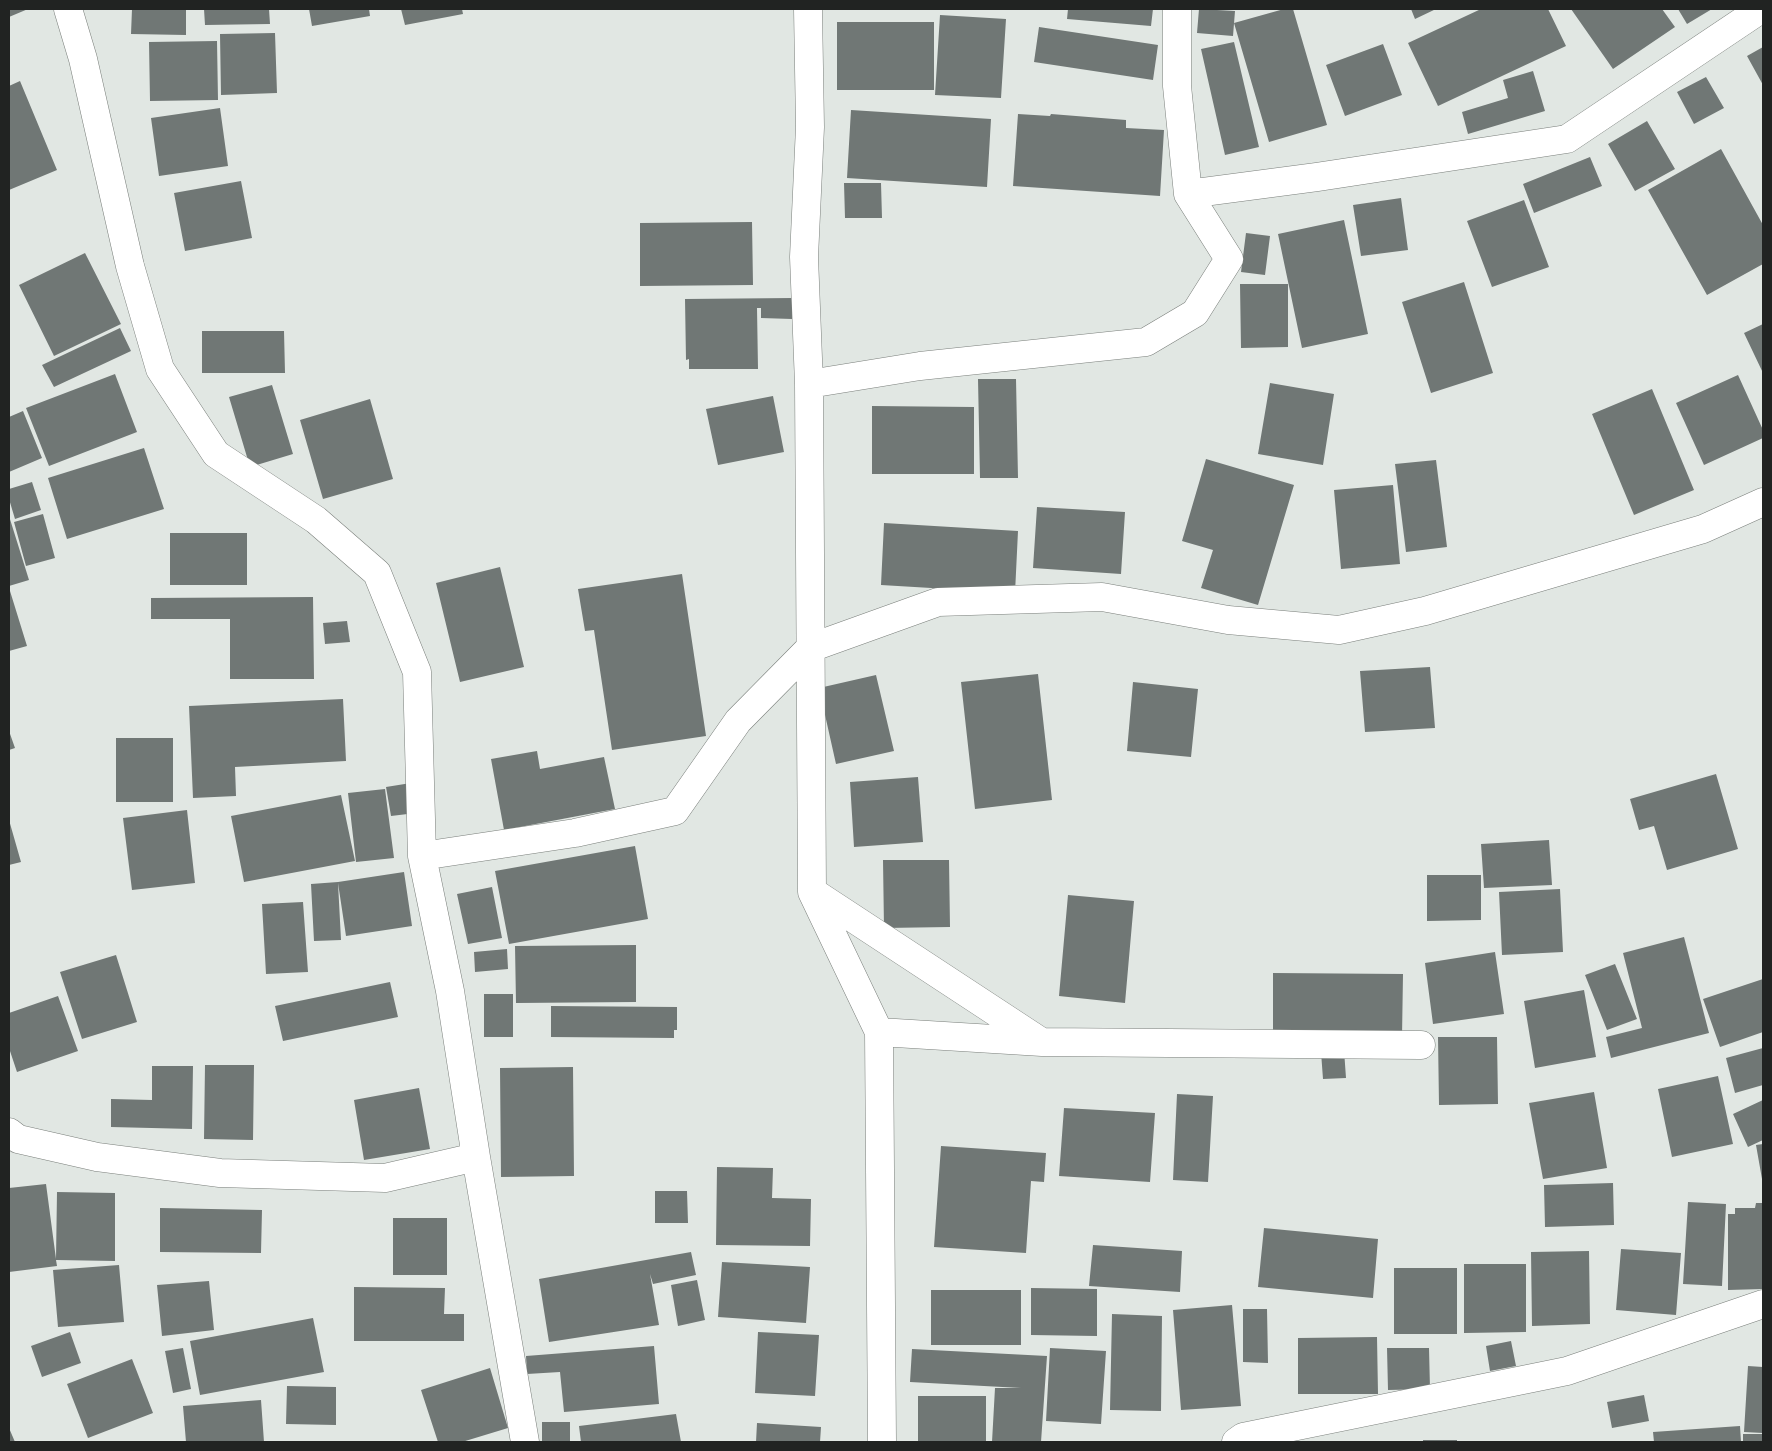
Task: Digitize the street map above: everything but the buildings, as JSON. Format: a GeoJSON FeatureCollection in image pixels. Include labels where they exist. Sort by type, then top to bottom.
{"type":"FeatureCollection","features":[{"type":"Feature","properties":{"kind":"street"},"geometry":{"type":"LineString","coordinates":[[68,9],[83,59],[130,266],[160,369],[216,454],[316,520],[377,573],[417,672],[422,856],[450,991],[476,1157],[526,1442]]}},
{"type":"Feature","properties":{"kind":"street"},"geometry":{"type":"LineString","coordinates":[[808,9],[810,127],[804,257],[809,384],[812,892],[879,1032],[882,1442]]}},
{"type":"Feature","properties":{"kind":"street"},"geometry":{"type":"LineString","coordinates":[[809,384],[920,366],[1146,342],[1196,313],[1229,259],[1188,194],[1178,86],[1177,9]]}},
{"type":"Feature","properties":{"kind":"street"},"geometry":{"type":"LineString","coordinates":[[1188,194],[1317,177],[1567,139],[1761,9]]}},
{"type":"Feature","properties":{"kind":"street"},"geometry":{"type":"LineString","coordinates":[[422,856],[575,833],[675,811],[738,721],[810,648],[938,602],[1102,597],[1228,620],[1339,630],[1425,611],[1703,529],[1763,502]]}},
{"type":"Feature","properties":{"kind":"street"},"geometry":{"type":"LineString","coordinates":[[812,892],[1042,1042]]}},
{"type":"Feature","properties":{"kind":"street"},"geometry":{"type":"LineString","coordinates":[[879,1032],[1042,1042],[1421,1045]]}},
{"type":"Feature","properties":{"kind":"street"},"geometry":{"type":"LineString","coordinates":[[9,1132],[18,1139],[97,1157],[220,1173],[385,1178],[476,1157]]}},
{"type":"Feature","properties":{"kind":"street"},"geometry":{"type":"LineString","coordinates":[[1236,1442],[1243,1437],[1567,1371],[1763,1304]]}}]}
